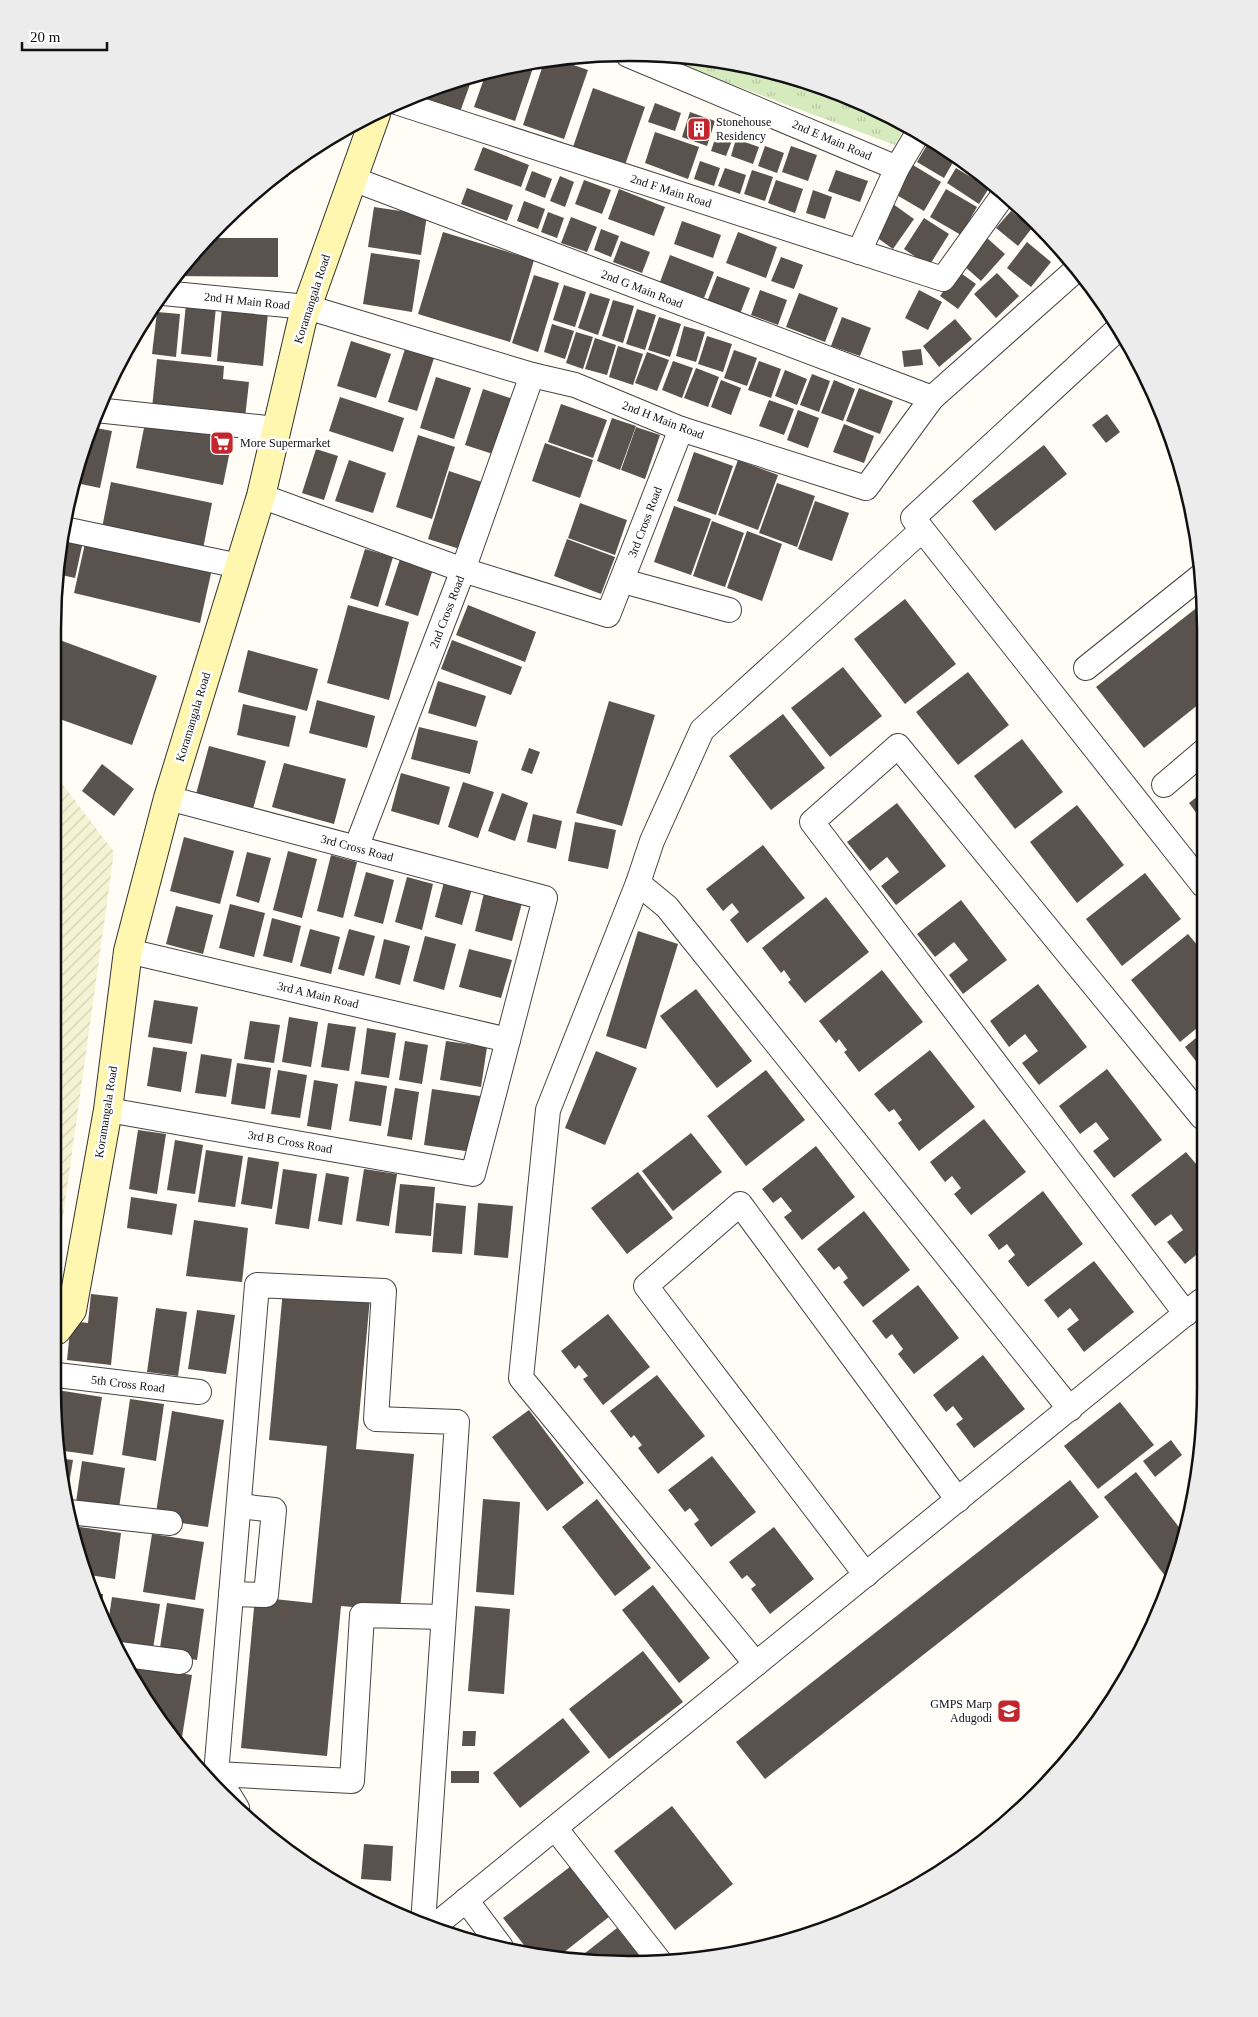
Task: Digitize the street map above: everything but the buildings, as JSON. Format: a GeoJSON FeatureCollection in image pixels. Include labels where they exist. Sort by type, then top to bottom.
{"type":"FeatureCollection","features":[{"type":"Feature","properties":{"kind":"street","name":"2nd E Main Road"},"geometry":{"type":"LineString","coordinates":[[643,61],[897,168]]}},
{"type":"Feature","properties":{"kind":"street","name":"2nd F Main Road"},"geometry":{"type":"LineString","coordinates":[[408,106],[943,279],[1000,200]]}},
{"type":"Feature","properties":{"kind":"street","name":"Koramangala Road"},"geometry":{"type":"LineString","coordinates":[[61,1326],[72,1310],[108,1110],[128,951],[168,798],[261,496],[307,307],[373,123]]}},
{"type":"Feature","properties":{"kind":"street"},"geometry":{"type":"LineString","coordinates":[[859,252],[897,168],[915,138]]}},
{"type":"Feature","properties":{"kind":"street","name":"2nd G Main Road"},"geometry":{"type":"LineString","coordinates":[[353,180],[932,398]]}},
{"type":"Feature","properties":{"kind":"street","name":"2nd H Main Road"},"geometry":{"type":"LineString","coordinates":[[171,294],[307,307],[532,375],[575,385],[681,429],[866,488],[932,398],[1072,274]]}},
{"type":"Feature","properties":{"kind":"street"},"geometry":{"type":"LineString","coordinates":[[1113,333],[913,518],[1197,877]]}},
{"type":"Feature","properties":{"kind":"street","name":"2nd Cross Road"},"geometry":{"type":"LineString","coordinates":[[356,848],[463,570],[532,375]]}},
{"type":"Feature","properties":{"kind":"street"},"geometry":{"type":"LineString","coordinates":[[105,411],[276,429]]}},
{"type":"Feature","properties":{"kind":"street","name":"3rd Cross Road"},"geometry":{"type":"LineString","coordinates":[[463,570],[608,615],[681,429]]}},
{"type":"Feature","properties":{"kind":"street"},"geometry":{"type":"LineString","coordinates":[[261,496],[463,570]]}},
{"type":"Feature","properties":{"kind":"street"},"geometry":{"type":"LineString","coordinates":[[70,530],[239,566]]}},
{"type":"Feature","properties":{"kind":"street"},"geometry":{"type":"LineString","coordinates":[[756,1664],[521,1378],[548,1110],[638,883],[652,841],[702,730],[922,530]]}},
{"type":"Feature","properties":{"kind":"street"},"geometry":{"type":"LineString","coordinates":[[623,580],[729,610]]}},
{"type":"Feature","properties":{"kind":"street"},"geometry":{"type":"LineString","coordinates":[[1086,668],[1195,582]]}},
{"type":"Feature","properties":{"kind":"street"},"geometry":{"type":"LineString","coordinates":[[438,1923],[1194,1307],[812,822],[898,746],[1197,1111]]}},
{"type":"Feature","properties":{"kind":"street"},"geometry":{"type":"LineString","coordinates":[[1164,785],[1197,757]]}},
{"type":"Feature","properties":{"kind":"street","name":"3rd Cross Road"},"geometry":{"type":"LineString","coordinates":[[168,798],[545,898],[508,1040]]}},
{"type":"Feature","properties":{"kind":"street"},"geometry":{"type":"LineString","coordinates":[[638,883],[667,908],[1070,1409]]}},
{"type":"Feature","properties":{"kind":"street","name":"3rd A Main Road"},"geometry":{"type":"LineString","coordinates":[[128,951],[508,1040]]}},
{"type":"Feature","properties":{"kind":"street","name":"3rd B Cross Road"},"geometry":{"type":"LineString","coordinates":[[108,1110],[473,1174],[508,1040]]}},
{"type":"Feature","properties":{"kind":"street"},"geometry":{"type":"LineString","coordinates":[[866,1575],[646,1286],[740,1204],[958,1500]]}},
{"type":"Feature","properties":{"kind":"street"},"geometry":{"type":"LineString","coordinates":[[220,1781],[216,1774],[257,1285],[384,1291],[376,1419],[457,1422],[423,1917]]}},
{"type":"Feature","properties":{"kind":"street","name":"5th Cross Road"},"geometry":{"type":"LineString","coordinates":[[61,1375],[199,1392]]}},
{"type":"Feature","properties":{"kind":"street"},"geometry":{"type":"LineString","coordinates":[[231,1594],[266,1595],[274,1510],[238,1506]]}},
{"type":"Feature","properties":{"kind":"street"},"geometry":{"type":"LineString","coordinates":[[75,1513],[170,1523]]}},
{"type":"Feature","properties":{"kind":"street"},"geometry":{"type":"LineString","coordinates":[[216,1774],[352,1781],[362,1615],[444,1617]]}},
{"type":"Feature","properties":{"kind":"street"},"geometry":{"type":"LineString","coordinates":[[128,1655],[180,1662]]}},
{"type":"Feature","properties":{"kind":"street"},"geometry":{"type":"LineString","coordinates":[[555,1828],[655,1955]]}},
{"type":"Feature","properties":{"kind":"street"},"geometry":{"type":"LineString","coordinates":[[466,1900],[495,1939]]}},
{"type":"Feature","properties":{"kind":"shaded area"},"geometry":{"type":"Polygon","coordinates":[[[61,782],[114,852],[61,1231],[61,782]]]}},
{"type":"Feature","properties":{"kind":"green space"},"geometry":{"type":"Polygon","coordinates":[[[674,63],[740,72],[811,91],[846,104],[902,132],[895,145],[674,63]]]}},
{"type":"Feature","properties":{"kind":"place","name":"Stonehouse Residency"},"geometry":{"type":"Point","coordinates":[699,129]}},
{"type":"Feature","properties":{"kind":"place","name":"More Supermarket"},"geometry":{"type":"Point","coordinates":[222,443]}},
{"type":"Feature","properties":{"kind":"place","name":"GMPS Marp Adugodi"},"geometry":{"type":"Point","coordinates":[1009,1711]}}]}
